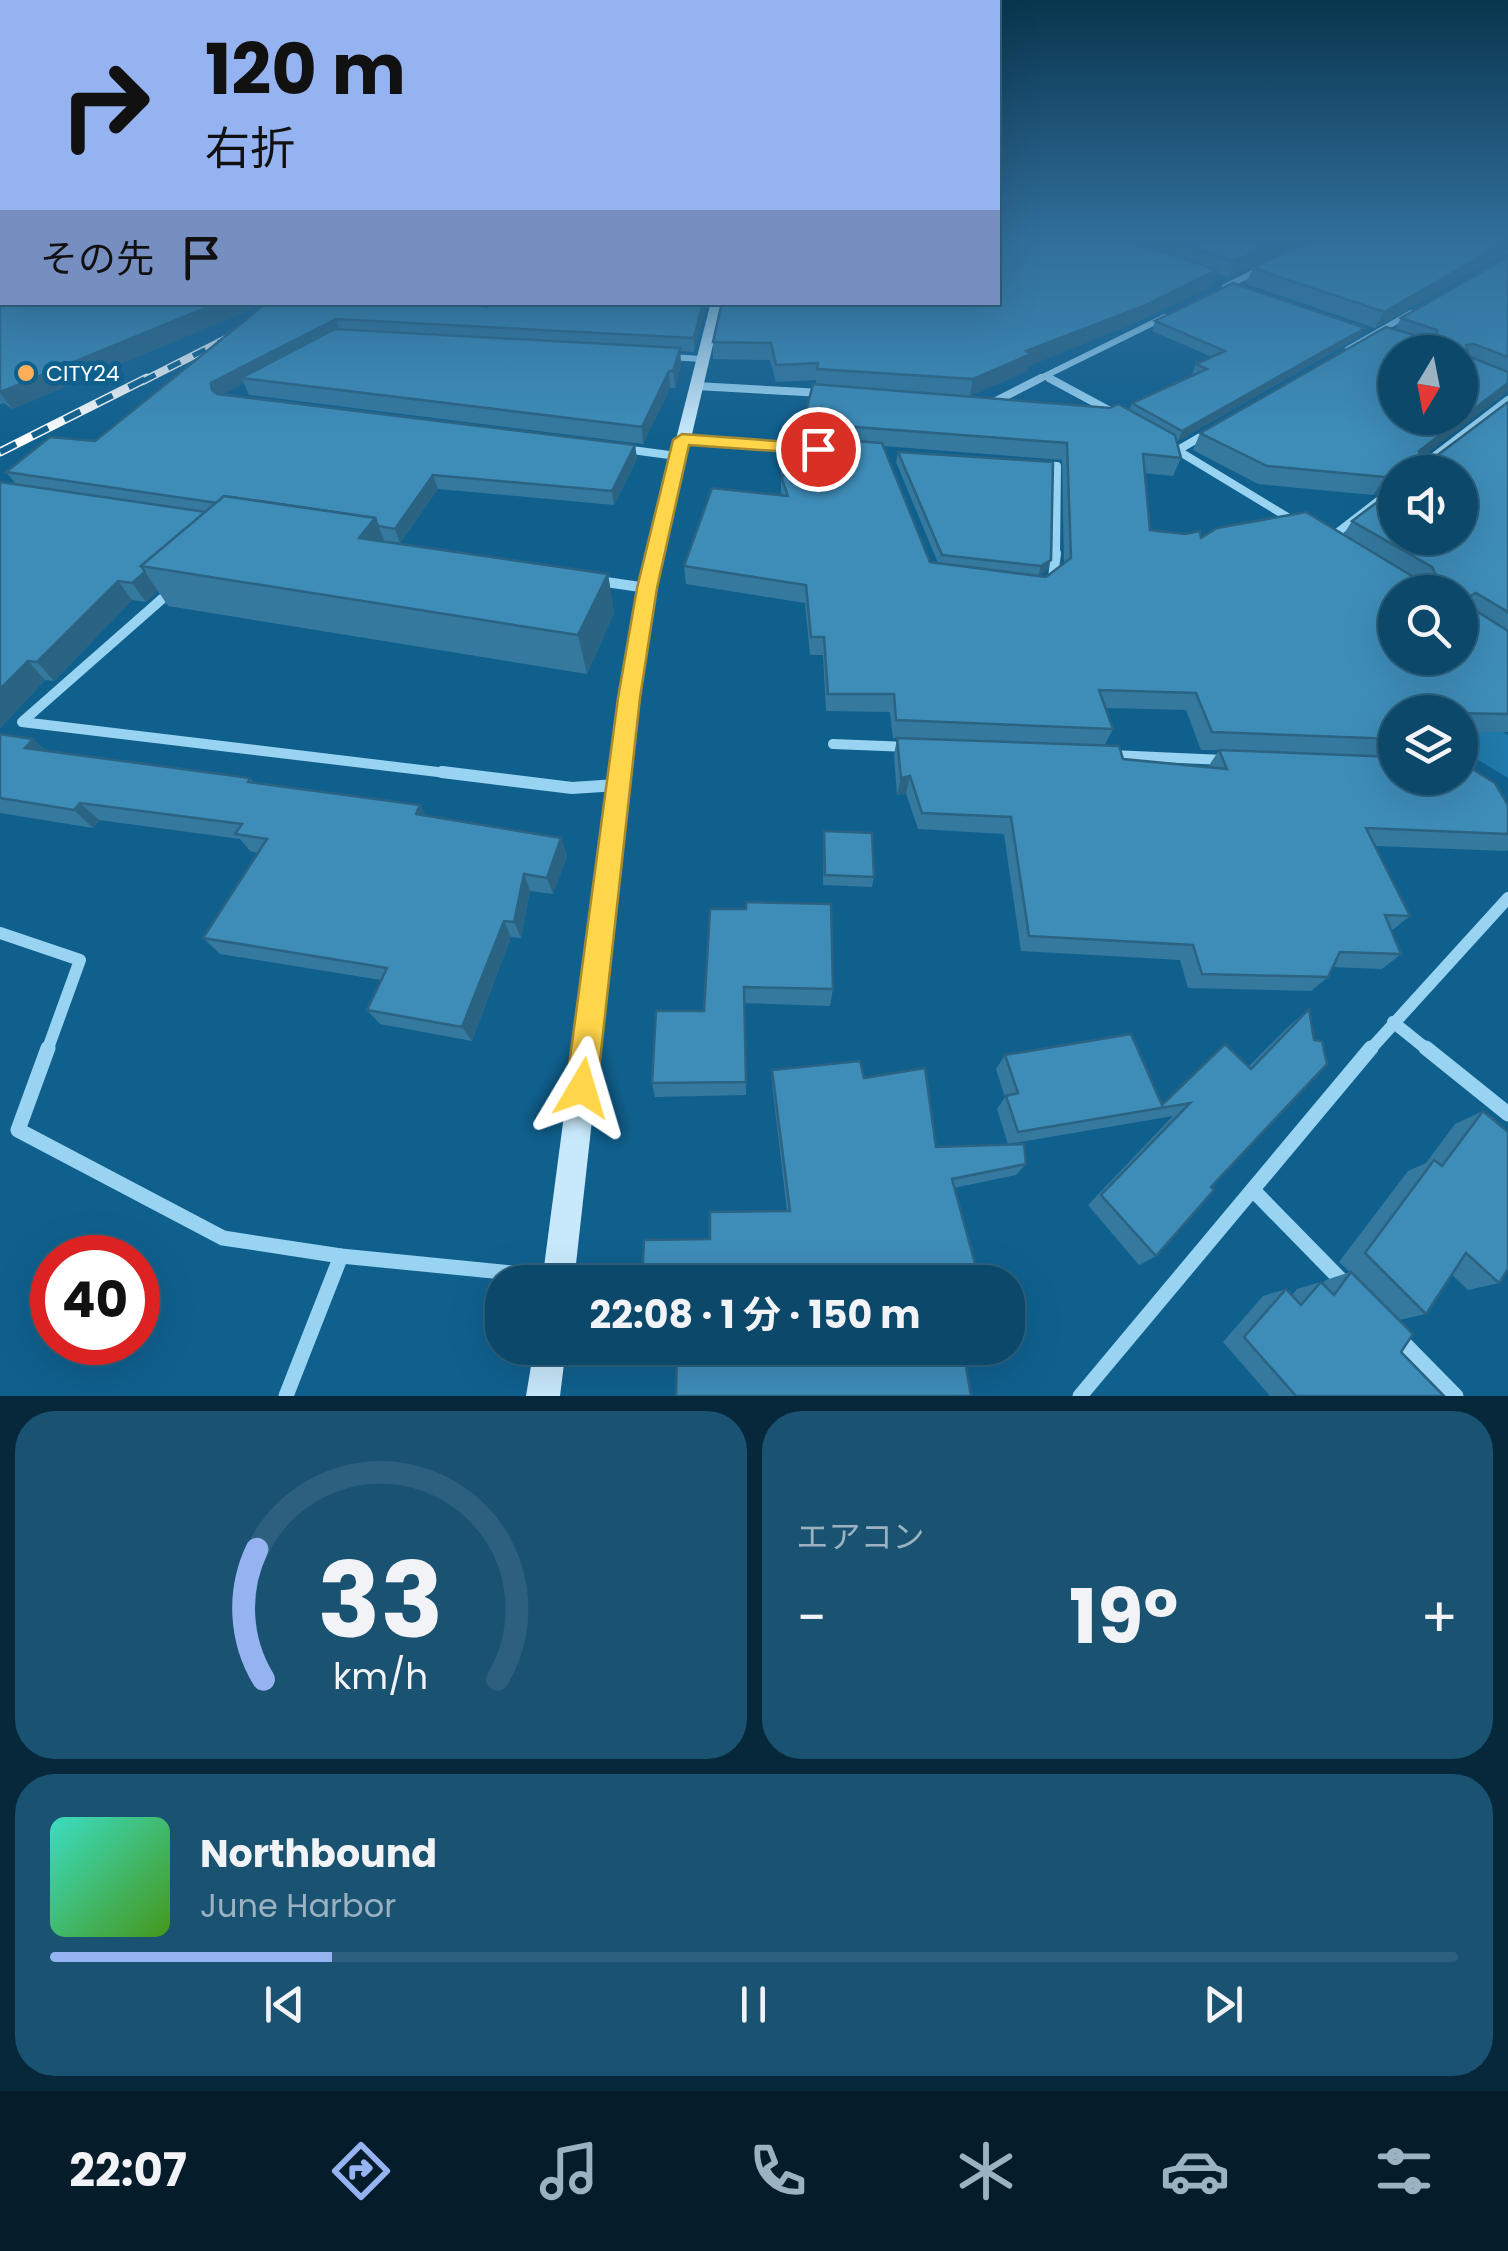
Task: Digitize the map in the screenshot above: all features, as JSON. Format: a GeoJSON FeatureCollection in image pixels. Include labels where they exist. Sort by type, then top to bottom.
{"type":"FeatureCollection","features":[{"type":"Feature","properties":{"kind":"street"},"geometry":{"type":"LineString","coordinates":[[561,1265],[617,786],[647,588],[716,305]]}},
{"type":"Feature","properties":{"kind":"street"},"geometry":{"type":"LineString","coordinates":[[1341,353],[1424,305]]}},
{"type":"Feature","properties":{"kind":"street"},"geometry":{"type":"LineString","coordinates":[[990,404],[1181,309]]}},
{"type":"Feature","properties":{"kind":"street"},"geometry":{"type":"LineString","coordinates":[[1356,327],[1379,335]]}},
{"type":"Feature","properties":{"kind":"street"},"geometry":{"type":"LineString","coordinates":[[664,356],[702,358]]}},
{"type":"Feature","properties":{"kind":"street"},"geometry":{"type":"LineString","coordinates":[[1044,376],[1130,422]]}},
{"type":"Feature","properties":{"kind":"street"},"geometry":{"type":"LineString","coordinates":[[696,386],[841,394]]}},
{"type":"Feature","properties":{"kind":"street"},"geometry":{"type":"LineString","coordinates":[[1436,455],[1508,400]]}},
{"type":"Feature","properties":{"kind":"street"},"geometry":{"type":"LineString","coordinates":[[972,403],[1008,405]]}},
{"type":"Feature","properties":{"kind":"street"},"geometry":{"type":"LineString","coordinates":[[1078,410],[1114,412]]}},
{"type":"Feature","properties":{"kind":"street"},"geometry":{"type":"LineString","coordinates":[[1178,450],[1211,431]]}},
{"type":"Feature","properties":{"kind":"street"},"geometry":{"type":"LineString","coordinates":[[1162,441],[1310,531]]}},
{"type":"Feature","properties":{"kind":"street"},"geometry":{"type":"LineString","coordinates":[[618,449],[830,450]]}},
{"type":"Feature","properties":{"kind":"street"},"geometry":{"type":"LineString","coordinates":[[1038,465],[1057,466],[1056,575],[1040,586]]}},
{"type":"Feature","properties":{"kind":"street"},"geometry":{"type":"LineString","coordinates":[[1341,550],[1326,541],[1378,501]]}},
{"type":"Feature","properties":{"kind":"street"},"geometry":{"type":"LineString","coordinates":[[590,579],[647,588]]}},
{"type":"Feature","properties":{"kind":"street"},"geometry":{"type":"LineString","coordinates":[[184,580],[22,722],[572,788],[617,786]]}},
{"type":"Feature","properties":{"kind":"street"},"geometry":{"type":"LineString","coordinates":[[833,744],[930,748]]}},
{"type":"Feature","properties":{"kind":"street"},"geometry":{"type":"LineString","coordinates":[[1104,755],[1240,760]]}},
{"type":"Feature","properties":{"kind":"street"},"geometry":{"type":"LineString","coordinates":[[1080,1396],[1393,1022],[1508,898]]}},
{"type":"Feature","properties":{"kind":"street"},"geometry":{"type":"LineString","coordinates":[[0,933],[80,960],[18,1130],[223,1238],[485,1272]]}},
{"type":"Feature","properties":{"kind":"street"},"geometry":{"type":"LineString","coordinates":[[1393,1022],[1508,1114]]}},
{"type":"Feature","properties":{"kind":"street"},"geometry":{"type":"LineString","coordinates":[[1253,1190],[1361,1300]]}},
{"type":"Feature","properties":{"kind":"street"},"geometry":{"type":"LineString","coordinates":[[286,1396],[341,1256]]}},
{"type":"Feature","properties":{"kind":"street"},"geometry":{"type":"LineString","coordinates":[[1388,1327],[1456,1396]]}},
{"type":"Feature","properties":{"kind":"street"},"geometry":{"type":"LineString","coordinates":[[544,1396],[548,1365]]}},
{"type":"Feature","properties":{"kind":"shaded area"},"geometry":{"type":"Polygon","coordinates":[[[1483,719],[1508,735],[1508,778],[1478,760],[1478,723],[1483,719]]]}},
{"type":"Feature","properties":{"kind":"building"},"geometry":{"type":"Polygon","coordinates":[[[0,305],[212,305],[0,392],[0,305]]]}},
{"type":"Feature","properties":{"kind":"building"},"geometry":{"type":"Polygon","coordinates":[[[264,305],[702,305],[694,338],[336,319],[211,383],[217,394],[635,445],[612,491],[433,475],[395,529],[378,526],[375,518],[224,496],[217,503],[6,472],[50,437],[95,441],[264,305]]]}},
{"type":"Feature","properties":{"kind":"building"},"geometry":{"type":"Polygon","coordinates":[[[721,305],[1145,305],[1026,351],[1031,354],[973,379],[817,369],[818,363],[776,365],[771,343],[713,342],[721,305]]]}},
{"type":"Feature","properties":{"kind":"building"},"geometry":{"type":"Polygon","coordinates":[[[1188,305],[1298,305],[1365,328],[1182,431],[1132,403],[1207,369],[1196,364],[1225,351],[1155,321],[1188,305]]]}},
{"type":"Feature","properties":{"kind":"building"},"geometry":{"type":"Polygon","coordinates":[[[1364,305],[1396,305],[1384,312],[1364,305]]]}},
{"type":"Feature","properties":{"kind":"building"},"geometry":{"type":"Polygon","coordinates":[[[1424,305],[1508,305],[1508,357],[1478,346],[1478,335],[1437,335],[1437,330],[1401,318],[1424,305]]]}},
{"type":"Feature","properties":{"kind":"building"},"geometry":{"type":"Polygon","coordinates":[[[1386,327],[1415,335],[1378,335],[1378,435],[1440,435],[1419,451],[1420,455],[1378,455],[1378,476],[1267,466],[1200,433],[1386,327]]]}},
{"type":"Feature","properties":{"kind":"building"},"geometry":{"type":"Polygon","coordinates":[[[335,329],[680,348],[673,371],[669,371],[642,427],[241,378],[335,329]]]}},
{"type":"Feature","properties":{"kind":"building"},"geometry":{"type":"Polygon","coordinates":[[[1478,360],[1508,372],[1508,383],[1478,406],[1478,360]]]}},
{"type":"Feature","properties":{"kind":"building"},"geometry":{"type":"Polygon","coordinates":[[[813,384],[1110,408],[1118,404],[1175,435],[1181,458],[1143,454],[1150,530],[1185,534],[1200,531],[1201,538],[1217,528],[1306,512],[1410,575],[1378,575],[1378,675],[1478,675],[1478,612],[1508,631],[1508,714],[1478,713],[1478,695],[1378,695],[1378,738],[1212,732],[1196,693],[1099,690],[1113,729],[896,720],[894,694],[828,694],[824,637],[811,637],[806,585],[684,566],[712,488],[788,496],[781,476],[787,474],[781,460],[788,460],[785,452],[799,450],[799,437],[882,443],[930,562],[1046,577],[1071,558],[1067,443],[803,423],[813,384]]]}},
{"type":"Feature","properties":{"kind":"building"},"geometry":{"type":"Polygon","coordinates":[[[1508,402],[1508,612],[1478,594],[1478,575],[1436,575],[1432,567],[1411,555],[1478,555],[1478,455],[1438,455],[1464,435],[1478,435],[1478,425],[1508,402]]]}},
{"type":"Feature","properties":{"kind":"building"},"geometry":{"type":"Polygon","coordinates":[[[898,452],[1053,462],[1051,560],[1041,566],[942,555],[898,452]]]}},
{"type":"Feature","properties":{"kind":"building"},"geometry":{"type":"Polygon","coordinates":[[[0,482],[206,512],[141,566],[145,572],[132,583],[118,581],[37,662],[28,661],[0,689],[0,482]]]}},
{"type":"Feature","properties":{"kind":"building"},"geometry":{"type":"Polygon","coordinates":[[[224,496],[375,518],[359,538],[608,574],[578,635],[141,566],[224,496]]]}},
{"type":"Feature","properties":{"kind":"building"},"geometry":{"type":"Polygon","coordinates":[[[1378,502],[1378,536],[1352,521],[1378,502]]]}},
{"type":"Feature","properties":{"kind":"building"},"geometry":{"type":"Polygon","coordinates":[[[0,734],[33,739],[25,748],[420,805],[416,814],[561,838],[547,878],[524,874],[514,922],[504,921],[462,1027],[367,1010],[387,968],[203,938],[267,839],[235,834],[242,824],[80,803],[74,810],[0,798],[0,734]]]}},
{"type":"Feature","properties":{"kind":"building"},"geometry":{"type":"Polygon","coordinates":[[[897,738],[1119,746],[1123,759],[1227,769],[1219,750],[1378,756],[1378,795],[1478,795],[1478,773],[1495,783],[1508,805],[1508,834],[1366,828],[1410,916],[1385,915],[1401,954],[1340,952],[1328,977],[1202,974],[1193,945],[1029,936],[1011,817],[922,813],[910,776],[901,778],[897,738]]]}},
{"type":"Feature","properties":{"kind":"building"},"geometry":{"type":"Polygon","coordinates":[[[824,831],[872,833],[874,877],[825,875],[824,831]]]}},
{"type":"Feature","properties":{"kind":"building"},"geometry":{"type":"Polygon","coordinates":[[[746,902],[831,904],[833,989],[744,987],[746,1082],[652,1083],[656,1011],[704,1011],[710,909],[746,909],[746,902]]]}},
{"type":"Feature","properties":{"kind":"building"},"geometry":{"type":"Polygon","coordinates":[[[1309,1009],[1314,1040],[1322,1041],[1327,1064],[1211,1187],[1214,1190],[1156,1256],[1101,1195],[1190,1103],[1018,1132],[1006,1096],[1018,1093],[1005,1055],[1131,1034],[1162,1105],[1225,1044],[1251,1069],[1309,1009]]]}},
{"type":"Feature","properties":{"kind":"building"},"geometry":{"type":"Polygon","coordinates":[[[860,1061],[864,1078],[925,1068],[936,1147],[1024,1144],[1026,1164],[952,1179],[975,1265],[643,1265],[644,1240],[710,1239],[710,1212],[790,1211],[772,1070],[860,1061]]]}},
{"type":"Feature","properties":{"kind":"building"},"geometry":{"type":"Polygon","coordinates":[[[1483,1111],[1508,1132],[1508,1269],[1499,1283],[1466,1253],[1426,1314],[1365,1253],[1434,1160],[1442,1166],[1483,1111]]]}},
{"type":"Feature","properties":{"kind":"building"},"geometry":{"type":"Polygon","coordinates":[[[1351,1272],[1413,1334],[1401,1352],[1444,1396],[1296,1396],[1244,1337],[1286,1289],[1301,1305],[1321,1282],[1334,1295],[1351,1272]]]}},
{"type":"Feature","properties":{"kind":"building"},"geometry":{"type":"Polygon","coordinates":[[[677,1365],[966,1365],[971,1396],[676,1396],[677,1365]]]}},
{"type":"Feature","properties":{"kind":"railway"},"geometry":{"type":"LineString","coordinates":[[143,381],[293,305]]}},
{"type":"Feature","properties":{"kind":"railway"},"geometry":{"type":"LineString","coordinates":[[0,452],[147,378]]}},
{"type":"Feature","properties":{"kind":"place","name":"CITY24"},"geometry":{"type":"Point","coordinates":[26,373]}},
{"type":"Feature","properties":{"kind":"route"},"geometry":{"type":"LineString","coordinates":[[582,1088],[629,698],[647,588],[682,440],[818,449]]}}]}
